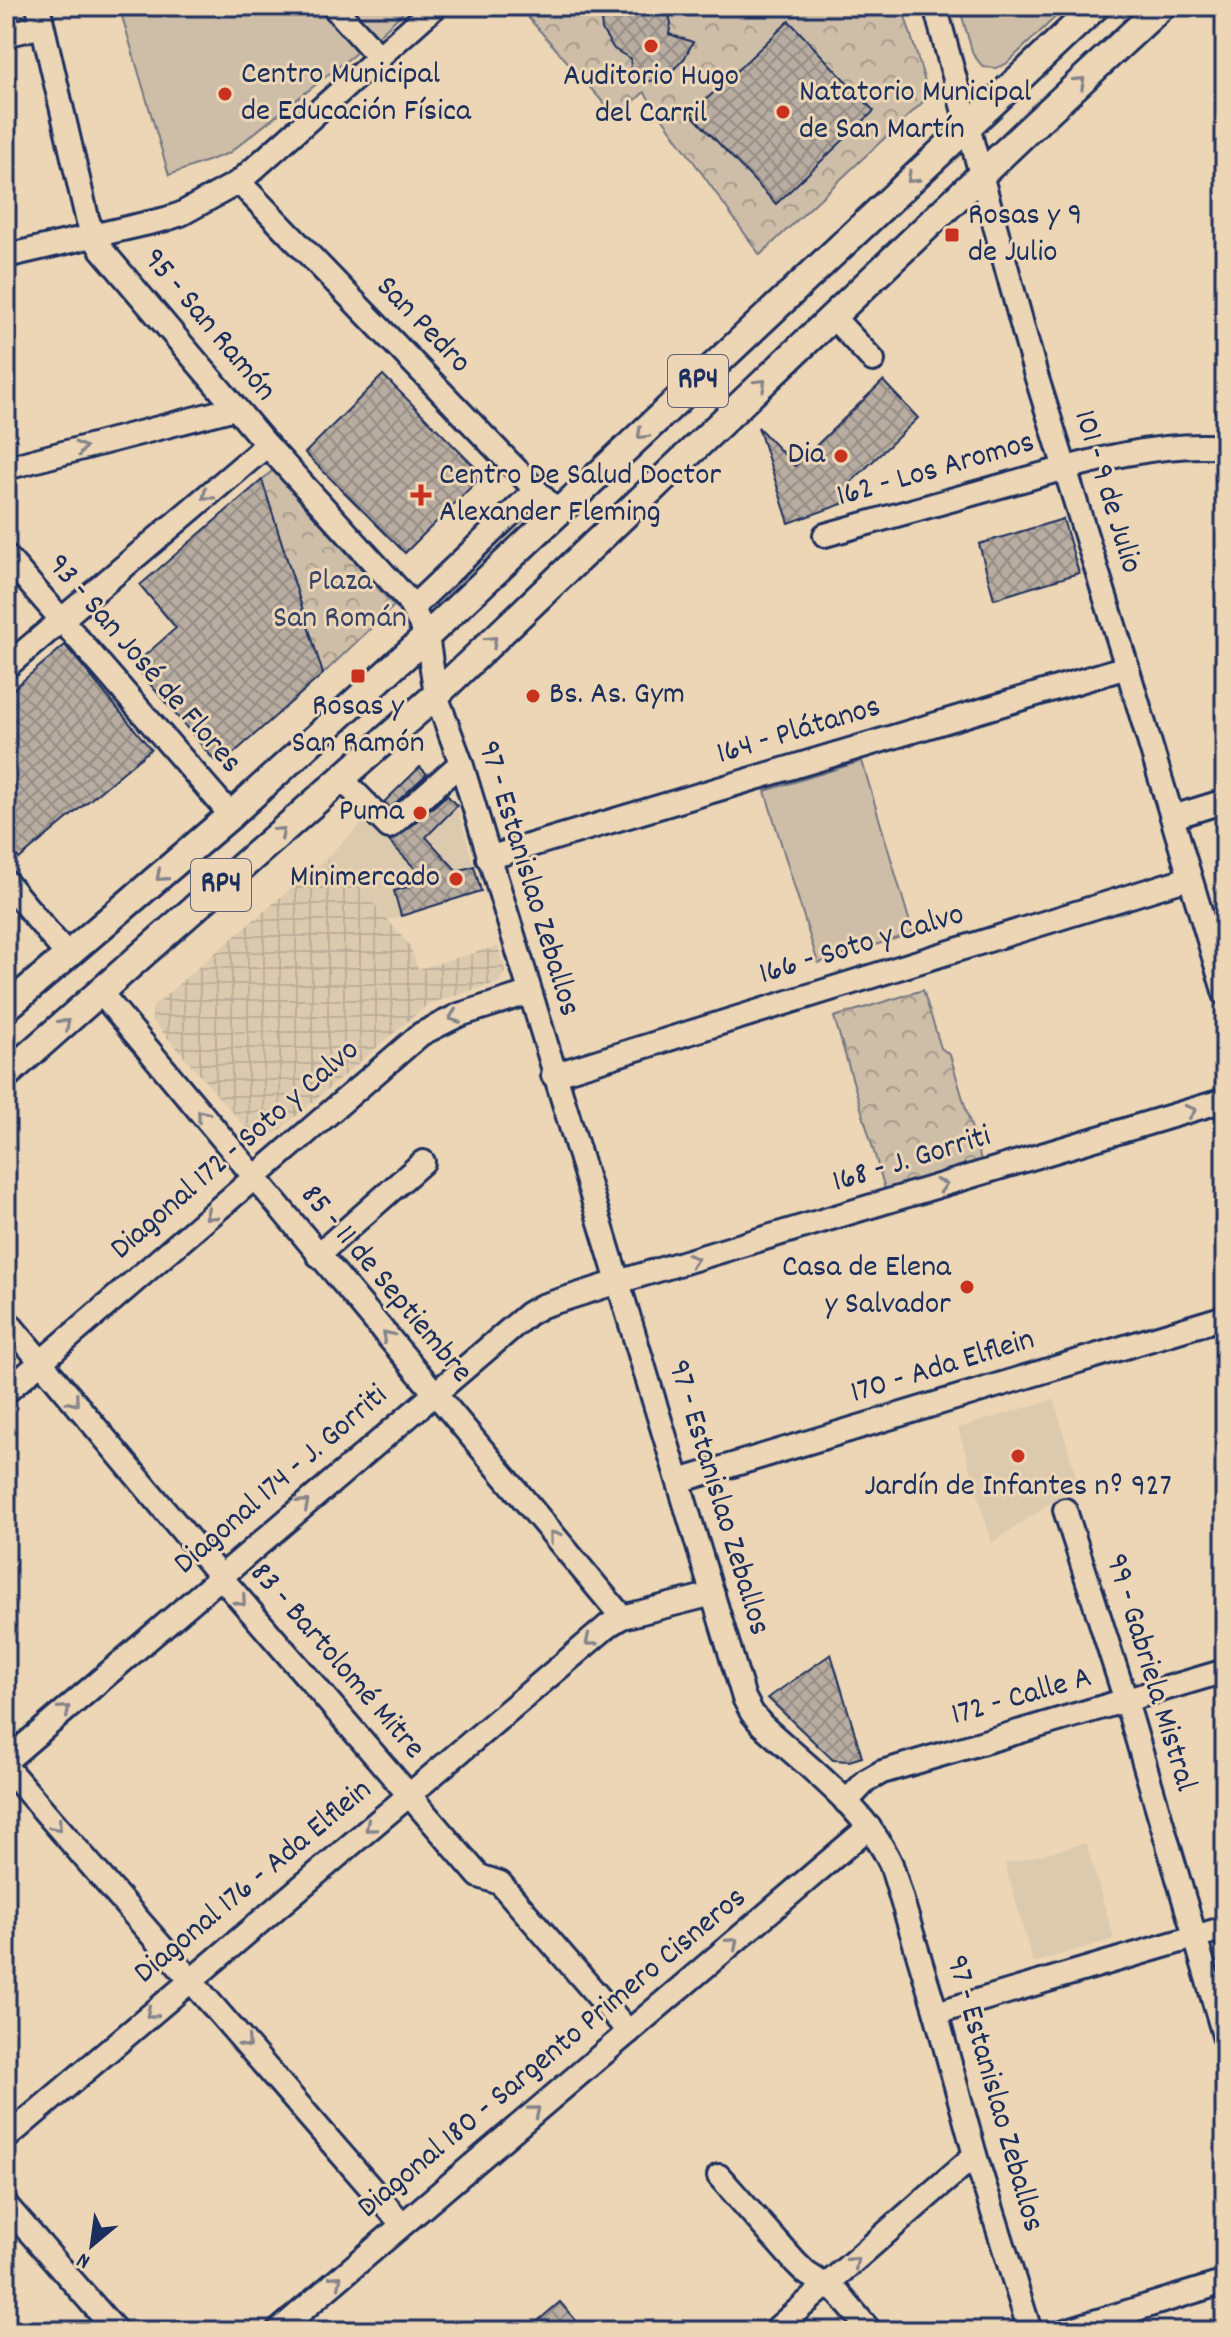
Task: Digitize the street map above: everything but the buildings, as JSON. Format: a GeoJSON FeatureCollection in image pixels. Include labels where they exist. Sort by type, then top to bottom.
{"type":"FeatureCollection","features":[{"type":"Feature","properties":{"kind":"main road","name":"RP4"},"geometry":{"type":"LineString","coordinates":[[6,1008],[231,815],[427,636],[1096,6]]}},
{"type":"Feature","properties":{"kind":"main road","name":"RP4"},"geometry":{"type":"LineString","coordinates":[[6,1075],[436,695],[1162,6]]}},
{"type":"Feature","properties":{"kind":"street"},"geometry":{"type":"LineString","coordinates":[[333,6],[380,58]]}},
{"type":"Feature","properties":{"kind":"street"},"geometry":{"type":"LineString","coordinates":[[6,256],[181,214],[239,182],[436,6]]}},
{"type":"Feature","properties":{"kind":"street","name":"101 - 9 de Julio"},"geometry":{"type":"LineString","coordinates":[[935,6],[969,124],[1028,375],[1064,468],[1225,994]]}},
{"type":"Feature","properties":{"kind":"street"},"geometry":{"type":"LineString","coordinates":[[6,35],[40,16]]}},
{"type":"Feature","properties":{"kind":"street","name":"95 - San Ramón"},"geometry":{"type":"LineString","coordinates":[[40,16],[93,235],[101,249],[267,445],[413,607],[427,636]]}},
{"type":"Feature","properties":{"kind":"street","name":"San Pedro"},"geometry":{"type":"LineString","coordinates":[[239,182],[559,514]]}},
{"type":"Feature","properties":{"kind":"street"},"geometry":{"type":"LineString","coordinates":[[832,316],[873,360]]}},
{"type":"Feature","properties":{"kind":"street"},"geometry":{"type":"LineString","coordinates":[[6,468],[235,408]]}},
{"type":"Feature","properties":{"kind":"street"},"geometry":{"type":"LineString","coordinates":[[6,667],[267,445]]}},
{"type":"Feature","properties":{"kind":"street","name":"162 - Los Aromos"},"geometry":{"type":"LineString","coordinates":[[825,535],[1064,468],[1166,448],[1200,445],[1225,447]]}},
{"type":"Feature","properties":{"kind":"street"},"geometry":{"type":"LineString","coordinates":[[413,607],[536,490]]}},
{"type":"Feature","properties":{"kind":"street","name":"93 - San José de Flores"},"geometry":{"type":"LineString","coordinates":[[6,556],[231,815]]}},
{"type":"Feature","properties":{"kind":"street","name":"97 - Estanislao Zeballos"},"geometry":{"type":"LineString","coordinates":[[427,636],[436,695],[461,763],[528,993],[744,1698],[752,1713],[869,1827],[891,1864],[975,2155],[1030,2331]]}},
{"type":"Feature","properties":{"kind":"street","name":"164 - Plátanos"},"geometry":{"type":"LineString","coordinates":[[488,858],[1127,667]]}},
{"type":"Feature","properties":{"kind":"street"},"geometry":{"type":"LineString","coordinates":[[341,778],[389,827],[461,763]]}},
{"type":"Feature","properties":{"kind":"street"},"geometry":{"type":"LineString","coordinates":[[1173,817],[1225,801]]}},
{"type":"Feature","properties":{"kind":"street","name":"166 - Soto y Calvo"},"geometry":{"type":"LineString","coordinates":[[553,1075],[1189,878]]}},
{"type":"Feature","properties":{"kind":"street"},"geometry":{"type":"LineString","coordinates":[[6,882],[68,956]]}},
{"type":"Feature","properties":{"kind":"street","name":"85 - 11 de Septiembre"},"geometry":{"type":"LineString","coordinates":[[101,993],[622,1617]]}},
{"type":"Feature","properties":{"kind":"street","name":"Diagonal 172 - Soto y Calvo"},"geometry":{"type":"LineString","coordinates":[[6,1392],[421,1034],[459,1015],[528,993]]}},
{"type":"Feature","properties":{"kind":"street","name":"168 - J. Gorriti"},"geometry":{"type":"LineString","coordinates":[[618,1282],[1225,1100]]}},
{"type":"Feature","properties":{"kind":"street"},"geometry":{"type":"LineString","coordinates":[[318,1255],[423,1162]]}},
{"type":"Feature","properties":{"kind":"street","name":"Diagonal 174 - J. Gorriti"},"geometry":{"type":"LineString","coordinates":[[6,1764],[220,1576],[528,1314],[542,1306],[618,1282]]}},
{"type":"Feature","properties":{"kind":"street","name":"170 - Ada Elflein"},"geometry":{"type":"LineString","coordinates":[[679,1481],[1225,1317]]}},
{"type":"Feature","properties":{"kind":"street","name":"83 - Bartolomé Mitre"},"geometry":{"type":"LineString","coordinates":[[6,1320],[408,1795],[479,1876],[500,1883],[629,2032]]}},
{"type":"Feature","properties":{"kind":"street","name":"99 - Gabriela Mistral"},"geometry":{"type":"LineString","coordinates":[[1065,1510],[1126,1701],[1225,2039]]}},
{"type":"Feature","properties":{"kind":"street","name":"Diagonal 176 - Ada Elflein"},"geometry":{"type":"LineString","coordinates":[[6,2138],[609,1625],[622,1617],[713,1594]]}},
{"type":"Feature","properties":{"kind":"street","name":"172 - Calle A"},"geometry":{"type":"LineString","coordinates":[[846,1802],[866,1781],[882,1772],[1225,1671]]}},
{"type":"Feature","properties":{"kind":"street"},"geometry":{"type":"LineString","coordinates":[[6,1764],[402,2224]]}},
{"type":"Feature","properties":{"kind":"street","name":"Diagonal 180 - Sargento Primero Cisneros"},"geometry":{"type":"LineString","coordinates":[[278,2331],[869,1827]]}},
{"type":"Feature","properties":{"kind":"street"},"geometry":{"type":"LineString","coordinates":[[936,2013],[1225,1928]]}},
{"type":"Feature","properties":{"kind":"street"},"geometry":{"type":"LineString","coordinates":[[774,2331],[975,2155]]}},
{"type":"Feature","properties":{"kind":"street"},"geometry":{"type":"LineString","coordinates":[[719,2176],[795,2262],[806,2273],[839,2294],[870,2331]]}},
{"type":"Feature","properties":{"kind":"street"},"geometry":{"type":"LineString","coordinates":[[6,2205],[116,2331]]}},
{"type":"Feature","properties":{"kind":"street"},"geometry":{"type":"LineString","coordinates":[[1065,2331],[1225,2282]]}},
{"type":"Feature","properties":{"kind":"shaded area"},"geometry":{"type":"Polygon","coordinates":[[[420,767],[457,806],[481,891],[388,920],[338,862],[324,860],[420,767]]]}},
{"type":"Feature","properties":{"kind":"shaded area"},"geometry":{"type":"Polygon","coordinates":[[[324,860],[338,862],[410,946],[418,969],[498,946],[505,971],[500,982],[428,1004],[267,1141],[256,1140],[152,1020],[153,1006],[324,860]]]}},
{"type":"Feature","properties":{"kind":"shaded area","name":"Jardín de Infantes nº 927"},"geometry":{"type":"Polygon","coordinates":[[[1054,1399],[1078,1484],[992,1543],[958,1428],[1054,1399]]]}},
{"type":"Feature","properties":{"kind":"shaded area"},"geometry":{"type":"Polygon","coordinates":[[[1086,1843],[1114,1939],[1033,1963],[1005,1864],[1086,1843]]]}},
{"type":"Feature","properties":{"kind":"green space","name":"Centro Municipal de Educación Física"},"geometry":{"type":"Polygon","coordinates":[[[119,6],[410,6],[380,34],[229,153],[169,175],[119,6]]]}},
{"type":"Feature","properties":{"kind":"green space"},"geometry":{"type":"Polygon","coordinates":[[[518,6],[902,6],[926,85],[923,102],[760,255],[644,92],[617,118],[518,6]]]}},
{"type":"Feature","properties":{"kind":"green space"},"geometry":{"type":"Polygon","coordinates":[[[959,6],[1067,6],[1006,64],[996,68],[983,67],[973,54],[959,6]]]}},
{"type":"Feature","properties":{"kind":"green space","name":"Plaza San Román"},"geometry":{"type":"Polygon","coordinates":[[[273,470],[394,606],[323,674],[262,480],[273,470]]]}},
{"type":"Feature","properties":{"kind":"green space"},"geometry":{"type":"Polygon","coordinates":[[[862,761],[913,933],[818,963],[765,791],[862,761]]]}},
{"type":"Feature","properties":{"kind":"green space"},"geometry":{"type":"Polygon","coordinates":[[[923,990],[941,1048],[950,1055],[981,1160],[885,1189],[834,1017],[923,990]]]}},
{"type":"Feature","properties":{"kind":"place","name":"Auditorio Hugo del Carril"},"geometry":{"type":"Point","coordinates":[651,46]}},
{"type":"Feature","properties":{"kind":"place","name":"Centro Municipal de Educación Física"},"geometry":{"type":"Point","coordinates":[225,94]}},
{"type":"Feature","properties":{"kind":"place","name":"Natatorio Municipal de San Martín"},"geometry":{"type":"Point","coordinates":[783,112]}},
{"type":"Feature","properties":{"kind":"place","name":"Rosas y 9 de Julio"},"geometry":{"type":"Point","coordinates":[952,235]}},
{"type":"Feature","properties":{"kind":"place","name":"Dia"},"geometry":{"type":"Point","coordinates":[841,456]}},
{"type":"Feature","properties":{"kind":"place","name":"Centro De Salud Doctor Alexander Fleming"},"geometry":{"type":"Point","coordinates":[421,495]}},
{"type":"Feature","properties":{"kind":"place","name":"Rosas y San Ramón"},"geometry":{"type":"Point","coordinates":[358,676]}},
{"type":"Feature","properties":{"kind":"place","name":"Bs. As. Gym"},"geometry":{"type":"Point","coordinates":[533,696]}},
{"type":"Feature","properties":{"kind":"place","name":"Puma"},"geometry":{"type":"Point","coordinates":[420,813]}},
{"type":"Feature","properties":{"kind":"place","name":"Minimercado"},"geometry":{"type":"Point","coordinates":[456,879]}},
{"type":"Feature","properties":{"kind":"place","name":"Casa de Elena y Salvador"},"geometry":{"type":"Point","coordinates":[967,1287]}},
{"type":"Feature","properties":{"kind":"place","name":"Jardín de Infantes nº 927"},"geometry":{"type":"Point","coordinates":[1018,1456]}}]}
